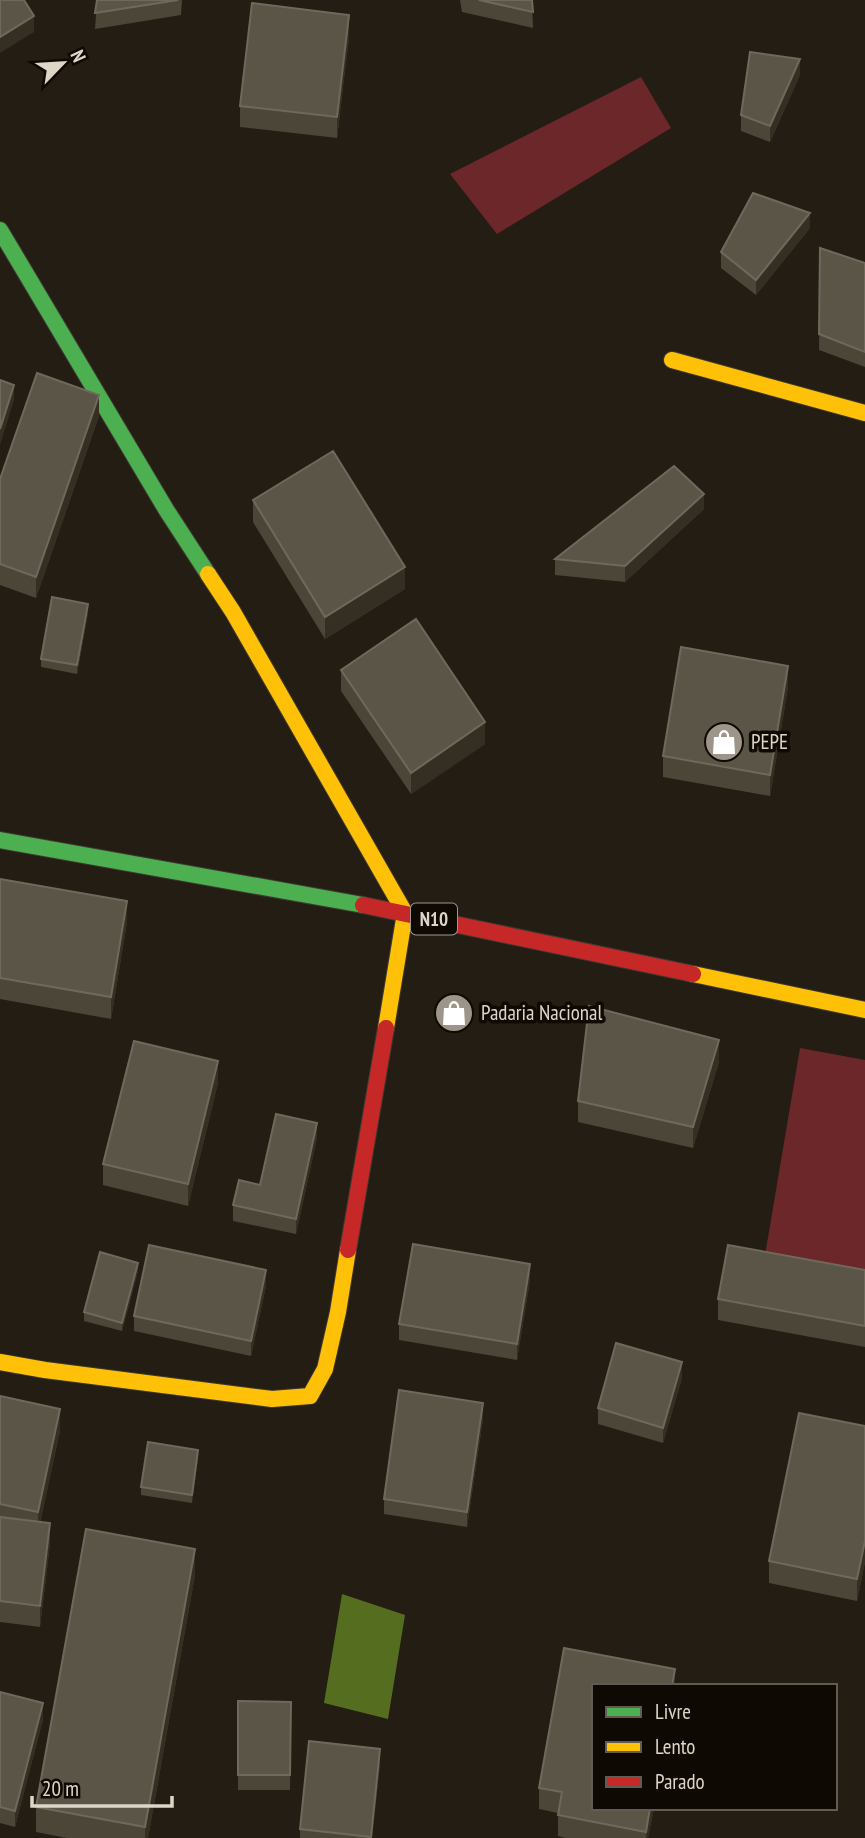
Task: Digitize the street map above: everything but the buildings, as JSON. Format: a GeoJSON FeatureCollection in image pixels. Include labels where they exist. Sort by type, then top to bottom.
{"type":"FeatureCollection","features":[{"type":"Feature","properties":{"kind":"street"},"geometry":{"type":"LineString","coordinates":[[0,230],[167,511],[233,612],[405,913],[338,1311],[325,1369],[310,1396],[272,1399],[0,1362]]}},
{"type":"Feature","properties":{"kind":"street"},"geometry":{"type":"LineString","coordinates":[[672,360],[865,413]]}},
{"type":"Feature","properties":{"kind":"street","name":"N10"},"geometry":{"type":"LineString","coordinates":[[0,840],[405,913],[865,1010]]}},
{"type":"Feature","properties":{"kind":"shaded area"},"geometry":{"type":"Polygon","coordinates":[[[641,77],[671,128],[497,234],[450,174],[641,77]]]}},
{"type":"Feature","properties":{"kind":"shaded area"},"geometry":{"type":"Polygon","coordinates":[[[800,1048],[865,1060],[865,1292],[762,1273],[800,1048]]]}},
{"type":"Feature","properties":{"kind":"shaded area"},"geometry":{"type":"Polygon","coordinates":[[[342,1594],[405,1615],[388,1719],[324,1703],[342,1594]]]}},
{"type":"Feature","properties":{"kind":"traffic: fast"},"geometry":{"type":"LineString","coordinates":[[0,230],[167,511],[208,574]]}},
{"type":"Feature","properties":{"kind":"traffic: fast"},"geometry":{"type":"LineString","coordinates":[[0,840],[363,905]]}},
{"type":"Feature","properties":{"kind":"traffic: slow"},"geometry":{"type":"LineString","coordinates":[[672,360],[865,413]]}},
{"type":"Feature","properties":{"kind":"traffic: slow"},"geometry":{"type":"LineString","coordinates":[[208,574],[233,612],[405,913],[386,1028]]}},
{"type":"Feature","properties":{"kind":"traffic: slow"},"geometry":{"type":"LineString","coordinates":[[693,974],[865,1010]]}},
{"type":"Feature","properties":{"kind":"traffic: slow"},"geometry":{"type":"LineString","coordinates":[[0,1362],[272,1399],[310,1396],[325,1369],[348,1250]]}},
{"type":"Feature","properties":{"kind":"traffic: jam"},"geometry":{"type":"LineString","coordinates":[[363,905],[693,974]]}},
{"type":"Feature","properties":{"kind":"traffic: jam"},"geometry":{"type":"LineString","coordinates":[[348,1250],[386,1028]]}},
{"type":"Feature","properties":{"kind":"place","name":"PEPE"},"geometry":{"type":"Point","coordinates":[724,742]}},
{"type":"Feature","properties":{"kind":"place","name":"Padaria Nacional"},"geometry":{"type":"Point","coordinates":[454,1013]}}]}
